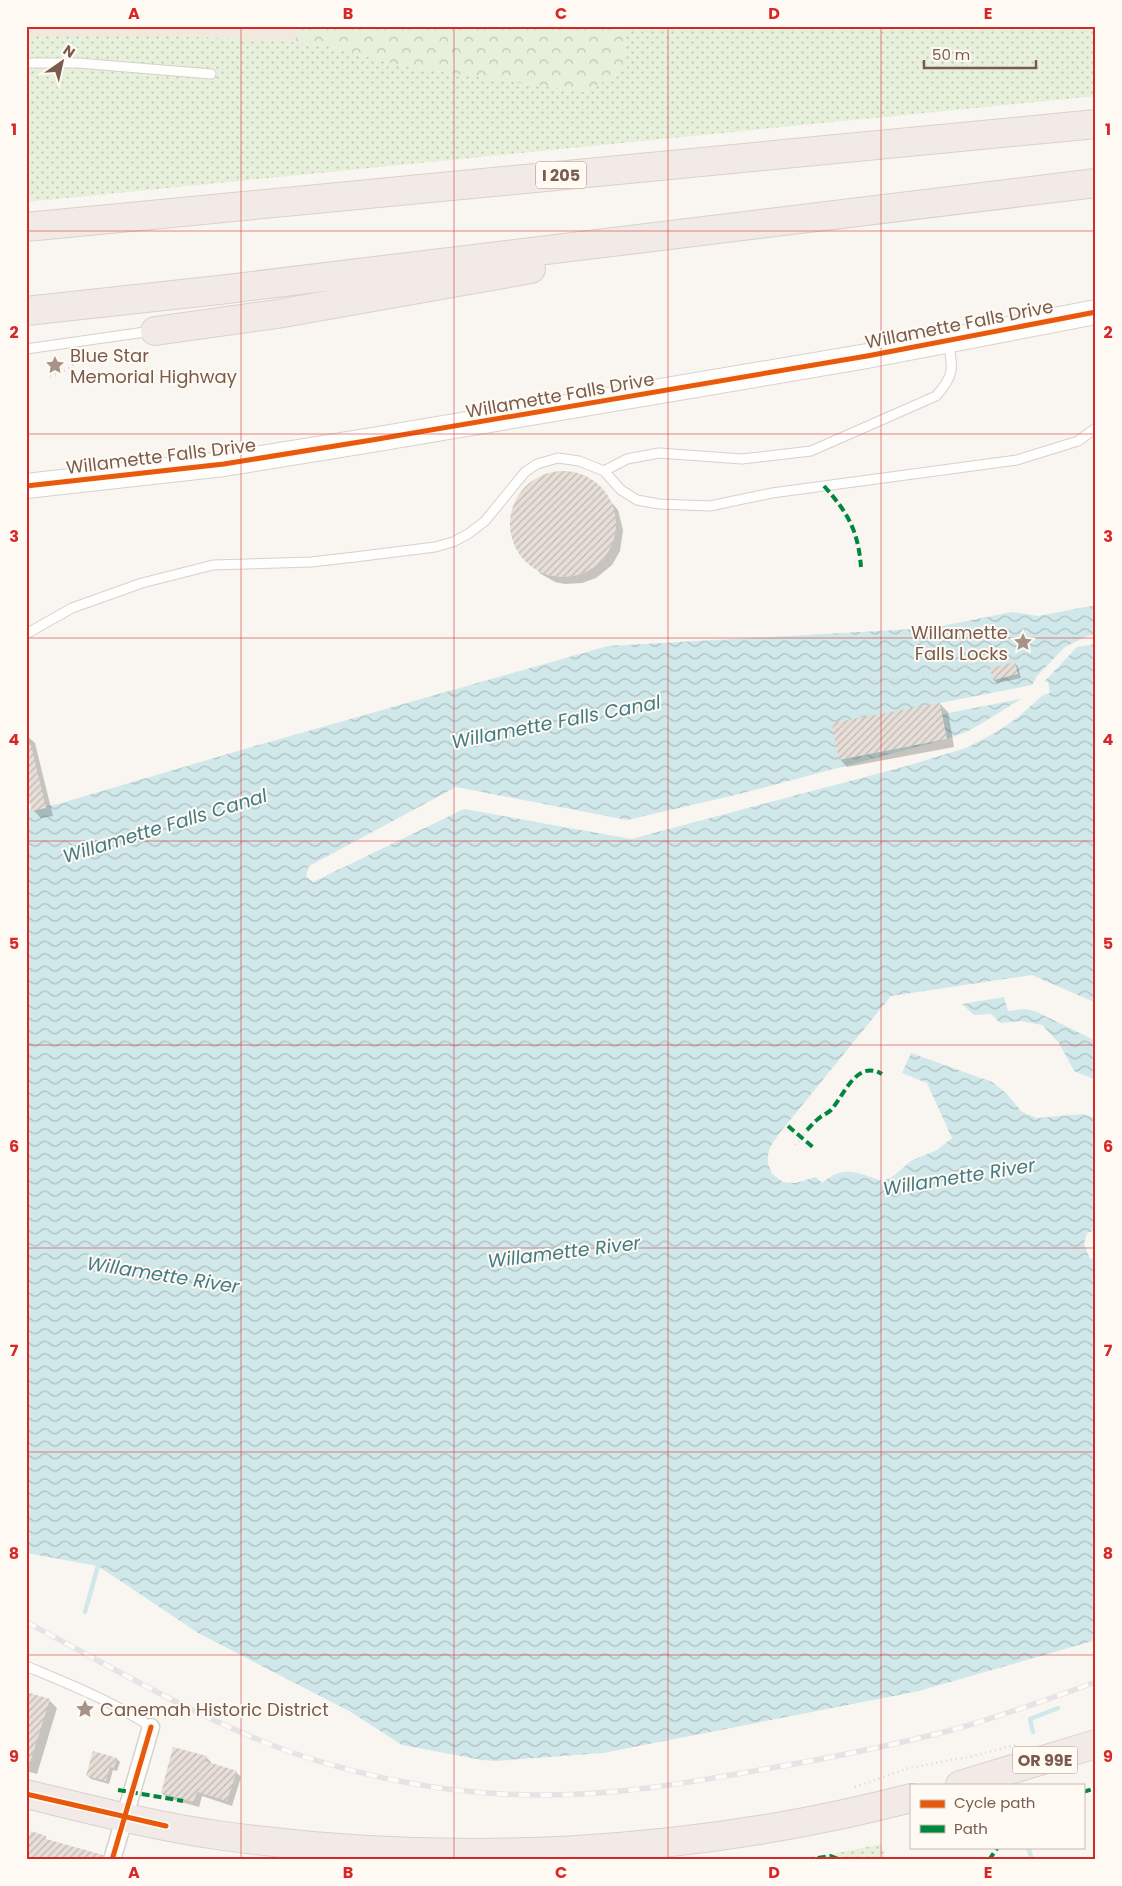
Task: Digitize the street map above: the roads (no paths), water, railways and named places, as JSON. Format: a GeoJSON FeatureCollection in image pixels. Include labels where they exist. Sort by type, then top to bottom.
{"type":"FeatureCollection","features":[{"type":"Feature","properties":{"kind":"highway","name":"I 205"},"geometry":{"type":"LineString","coordinates":[[26,227],[1096,124]]}},
{"type":"Feature","properties":{"kind":"highway"},"geometry":{"type":"LineString","coordinates":[[26,311],[219,290],[1096,183]]}},
{"type":"Feature","properties":{"kind":"highway"},"geometry":{"type":"LineString","coordinates":[[155,331],[277,314],[843,214]]}},
{"type":"Feature","properties":{"kind":"highway","name":"OR 99E"},"geometry":{"type":"LineString","coordinates":[[963,1784],[1096,1744]]}},
{"type":"Feature","properties":{"kind":"highway"},"geometry":{"type":"LineString","coordinates":[[26,1794],[125,1818],[280,1847],[426,1852],[530,1852],[621,1846],[742,1832],[830,1817],[910,1798]]}},
{"type":"Feature","properties":{"kind":"street","name":"Willamette Falls Drive"},"geometry":{"type":"LineString","coordinates":[[26,486],[224,464],[372,440],[848,360],[1096,312]]}},
{"type":"Feature","properties":{"kind":"street"},"geometry":{"type":"LineString","coordinates":[[112,1860],[151,1727]]}},
{"type":"Feature","properties":{"kind":"lane"},"geometry":{"type":"LineString","coordinates":[[26,63],[78,63],[212,74]]}},
{"type":"Feature","properties":{"kind":"lane"},"geometry":{"type":"LineString","coordinates":[[26,349],[155,331]]}},
{"type":"Feature","properties":{"kind":"lane"},"geometry":{"type":"LineString","coordinates":[[604,471],[627,459],[659,453],[742,459],[811,451],[936,396],[947,384],[952,367],[948,340]]}},
{"type":"Feature","properties":{"kind":"lane"},"geometry":{"type":"LineString","coordinates":[[26,634],[81,605],[142,583],[213,565],[337,559],[435,547],[453,542],[468,534],[484,521],[525,472],[537,464],[558,458],[579,461],[604,471],[621,490],[637,500],[659,504],[710,506],[772,493],[1017,460],[1078,440],[1096,428]]}},
{"type":"Feature","properties":{"kind":"lane"},"geometry":{"type":"LineString","coordinates":[[26,1666],[83,1689],[128,1712],[151,1727]]}},
{"type":"Feature","properties":{"kind":"water"},"geometry":{"type":"Polygon","coordinates":[[[1096,605],[1096,1003],[1032,975],[891,996],[782,1130],[770,1149],[768,1159],[778,1179],[795,1183],[816,1177],[822,1183],[830,1177],[844,1172],[858,1173],[882,1181],[891,1178],[911,1161],[937,1150],[952,1138],[927,1083],[902,1073],[911,1053],[992,1082],[1006,1093],[1022,1112],[1037,1118],[1083,1114],[1096,1118],[1096,1230],[1087,1233],[1084,1244],[1090,1259],[1096,1258],[1096,1640],[919,1691],[603,1753],[496,1761],[482,1760],[402,1745],[349,1711],[198,1633],[98,1566],[26,1553],[26,810],[58,804],[608,646],[932,628],[1012,612],[1038,616],[1096,605]]]}},
{"type":"Feature","properties":{"kind":"water"},"geometry":{"type":"Polygon","coordinates":[[[1004,997],[1008,1011],[1024,1009],[1035,1011],[1096,1041],[1096,1080],[1074,1071],[1059,1043],[1042,1025],[1021,1021],[1000,1023],[991,1014],[974,1015],[962,1004],[1004,997]]]}},
{"type":"Feature","properties":{"kind":"waterway"},"geometry":{"type":"LineString","coordinates":[[85,1612],[98,1566]]}},
{"type":"Feature","properties":{"kind":"waterway"},"geometry":{"type":"LineString","coordinates":[[1033,1732],[1030,1719],[1058,1708]]}},
{"type":"Feature","properties":{"kind":"waterway"},"geometry":{"type":"LineString","coordinates":[[1028,1848],[1032,1860]]}},
{"type":"Feature","properties":{"kind":"railway"},"geometry":{"type":"LineString","coordinates":[[26,1622],[194,1711],[263,1742],[299,1755],[360,1772],[422,1785],[453,1790],[516,1795],[599,1793],[651,1788],[828,1758],[952,1730],[1006,1714],[1096,1682]]}},
{"type":"Feature","properties":{"kind":"place","name":"Blue Star Memorial Highway"},"geometry":{"type":"Point","coordinates":[55,365]}},
{"type":"Feature","properties":{"kind":"place","name":"Willamette Falls Locks"},"geometry":{"type":"Point","coordinates":[1023,642]}},
{"type":"Feature","properties":{"kind":"place","name":"Canemah Historic District"},"geometry":{"type":"Point","coordinates":[85,1709]}},
{"type":"Feature","properties":{"kind":"water label","name":"Willamette Falls Canal"},"geometry":{"type":"Point","coordinates":[556,722]}},
{"type":"Feature","properties":{"kind":"water label","name":"Willamette Falls Canal"},"geometry":{"type":"Point","coordinates":[165,826]}},
{"type":"Feature","properties":{"kind":"water label","name":"Willamette River"},"geometry":{"type":"Point","coordinates":[959,1177]}},
{"type":"Feature","properties":{"kind":"water label","name":"Willamette River"},"geometry":{"type":"Point","coordinates":[564,1252]}},
{"type":"Feature","properties":{"kind":"water label","name":"Willamette River"},"geometry":{"type":"Point","coordinates":[163,1275]}}]}
